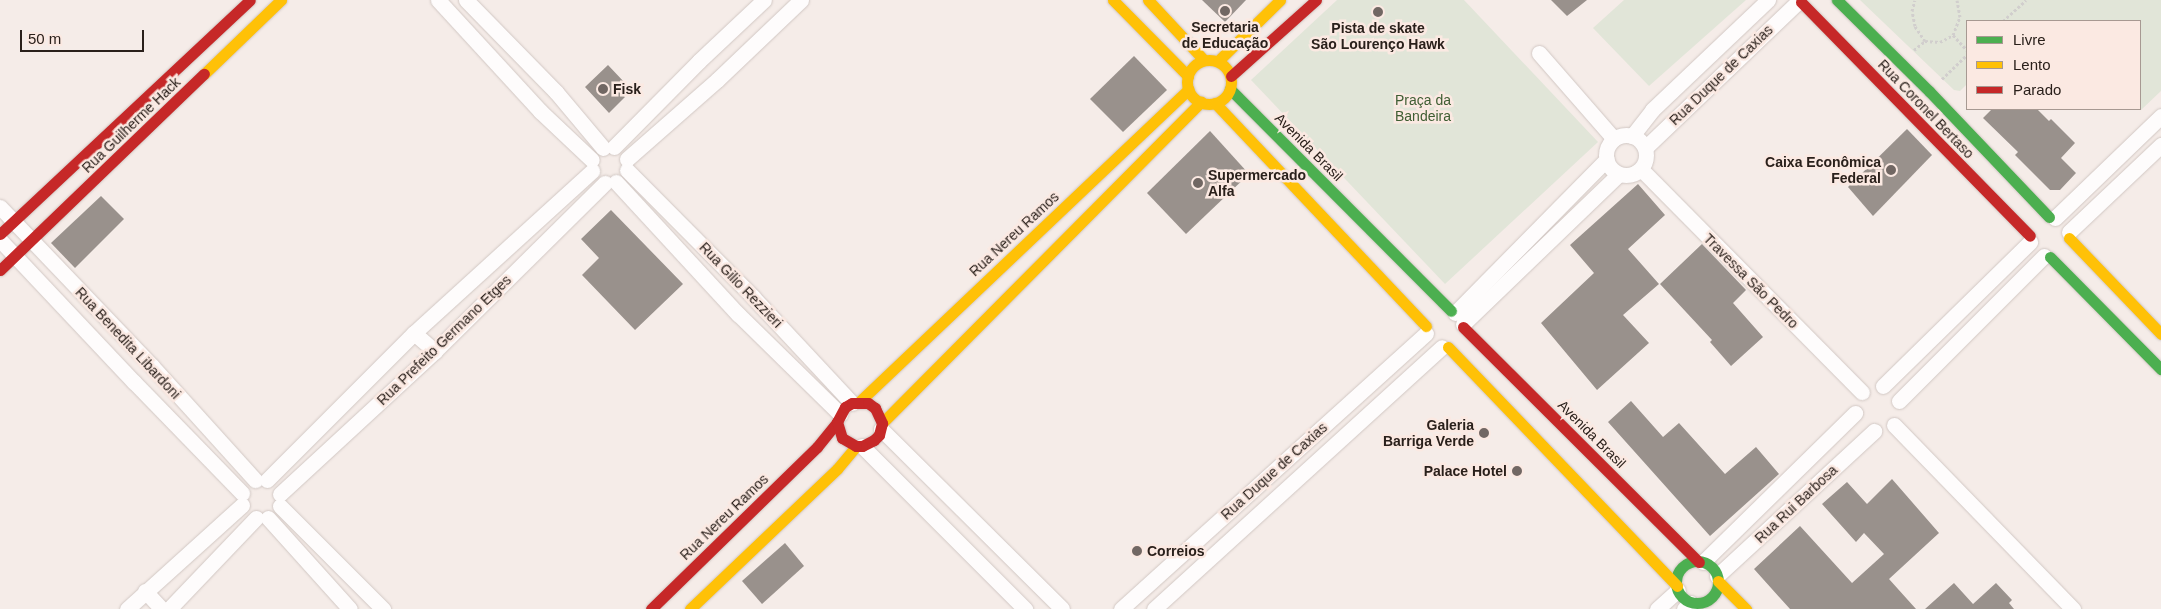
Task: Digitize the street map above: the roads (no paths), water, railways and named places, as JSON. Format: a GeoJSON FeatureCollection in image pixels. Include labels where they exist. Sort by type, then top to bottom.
{"type":"FeatureCollection","features":[{"type":"Feature","properties":{"kind":"main road","name":"Rua Guilherme Hack"},"geometry":{"type":"LineString","coordinates":[[0,234],[250,0]]}},
{"type":"Feature","properties":{"kind":"main road","name":"Rua Guilherme Hack"},"geometry":{"type":"LineString","coordinates":[[0,270],[281,0]]}},
{"type":"Feature","properties":{"kind":"main road"},"geometry":{"type":"LineString","coordinates":[[1113,0],[1188,76],[1189,89],[1196,99],[1201,102],[1215,103],[1226,96],[1230,90],[1231,76],[1224,65],[1218,61],[1204,60],[1197,64],[1188,76]]}},
{"type":"Feature","properties":{"kind":"main road"},"geometry":{"type":"LineString","coordinates":[[1148,0],[1204,60]]}},
{"type":"Feature","properties":{"kind":"main road"},"geometry":{"type":"LineString","coordinates":[[1218,61],[1280,0]]}},
{"type":"Feature","properties":{"kind":"main road"},"geometry":{"type":"LineString","coordinates":[[1231,76],[1316,0]]}},
{"type":"Feature","properties":{"kind":"main road","name":"Rua Coronel Bertaso"},"geometry":{"type":"LineString","coordinates":[[1837,0],[2052,217]]}},
{"type":"Feature","properties":{"kind":"main road","name":"Rua Coronel Bertaso"},"geometry":{"type":"LineString","coordinates":[[1801,1],[2033,231]]}},
{"type":"Feature","properties":{"kind":"main road","name":"Rua Nereu Ramos"},"geometry":{"type":"LineString","coordinates":[[856,402],[1189,89]]}},
{"type":"Feature","properties":{"kind":"main road","name":"Avenida Brasil"},"geometry":{"type":"LineString","coordinates":[[1230,90],[1701,562]]}},
{"type":"Feature","properties":{"kind":"main road"},"geometry":{"type":"LineString","coordinates":[[690,609],[838,469],[859,446],[874,440],[881,426],[1201,102]]}},
{"type":"Feature","properties":{"kind":"main road"},"geometry":{"type":"LineString","coordinates":[[1215,103],[1429,322],[1432,343],[1445,347],[1677,588],[1681,595],[1693,606],[1710,600],[1717,588],[1718,578]]}},
{"type":"Feature","properties":{"kind":"main road"},"geometry":{"type":"LineString","coordinates":[[2161,334],[2069,235],[2062,221],[2052,217],[2033,231],[2033,248],[2055,254],[2161,369]]}},
{"type":"Feature","properties":{"kind":"main road"},"geometry":{"type":"LineString","coordinates":[[2055,254],[2069,235]]}},
{"type":"Feature","properties":{"kind":"main road"},"geometry":{"type":"LineString","coordinates":[[1429,322],[1440,310],[1458,319],[1458,342],[1445,347]]}},
{"type":"Feature","properties":{"kind":"main road"},"geometry":{"type":"LineString","coordinates":[[859,446],[842,438],[838,418],[856,402],[875,408],[881,426]]}},
{"type":"Feature","properties":{"kind":"main road","name":"Rua Nereu Ramos"},"geometry":{"type":"LineString","coordinates":[[651,609],[818,447],[838,418]]}},
{"type":"Feature","properties":{"kind":"main road"},"geometry":{"type":"LineString","coordinates":[[1677,588],[1678,574],[1682,568],[1687,564],[1701,562],[1709,565],[1746,609]]}},
{"type":"Feature","properties":{"kind":"street"},"geometry":{"type":"LineString","coordinates":[[438,0],[540,112],[592,165],[595,176],[610,182],[801,0]]}},
{"type":"Feature","properties":{"kind":"street"},"geometry":{"type":"LineString","coordinates":[[466,0],[609,147],[620,150],[627,164]]}},
{"type":"Feature","properties":{"kind":"street"},"geometry":{"type":"LineString","coordinates":[[592,165],[764,0]]}},
{"type":"Feature","properties":{"kind":"street","name":"Rua Duque de Caxias"},"geometry":{"type":"LineString","coordinates":[[1632,136],[1652,110],[1768,0]]}},
{"type":"Feature","properties":{"kind":"street","name":"Rua Duque de Caxias"},"geometry":{"type":"LineString","coordinates":[[1645,148],[1801,1]]}},
{"type":"Feature","properties":{"kind":"street"},"geometry":{"type":"LineString","coordinates":[[1539,54],[1614,139]]}},
{"type":"Feature","properties":{"kind":"street"},"geometry":{"type":"LineString","coordinates":[[699,62],[718,80]]}},
{"type":"Feature","properties":{"kind":"street"},"geometry":{"type":"LineString","coordinates":[[540,112],[556,92]]}},
{"type":"Feature","properties":{"kind":"street"},"geometry":{"type":"LineString","coordinates":[[2052,217],[2161,116]]}},
{"type":"Feature","properties":{"kind":"street"},"geometry":{"type":"LineString","coordinates":[[1619,136],[1632,136],[1645,148],[1645,159],[1641,169],[1630,174],[1619,174],[1609,165],[1607,149],[1614,139],[1619,136]]}},
{"type":"Feature","properties":{"kind":"street"},"geometry":{"type":"LineString","coordinates":[[2069,235],[2161,145]]}},
{"type":"Feature","properties":{"kind":"street"},"geometry":{"type":"LineString","coordinates":[[2120,155],[2134,170]]}},
{"type":"Feature","properties":{"kind":"street"},"geometry":{"type":"LineString","coordinates":[[1458,319],[1607,159]]}},
{"type":"Feature","properties":{"kind":"street","name":"Rua Gilio Rezzieri"},"geometry":{"type":"LineString","coordinates":[[627,164],[753,298],[856,402]]}},
{"type":"Feature","properties":{"kind":"street","name":"Rua Prefeito Germano Etges"},"geometry":{"type":"LineString","coordinates":[[261,480],[592,165]]}},
{"type":"Feature","properties":{"kind":"street","name":"Travessa São Pedro"},"geometry":{"type":"LineString","coordinates":[[1641,169],[1862,392]]}},
{"type":"Feature","properties":{"kind":"street"},"geometry":{"type":"LineString","coordinates":[[1458,319],[1619,174]]}},
{"type":"Feature","properties":{"kind":"street","name":"Rua Gilio Rezzieri"},"geometry":{"type":"LineString","coordinates":[[610,182],[838,418]]}},
{"type":"Feature","properties":{"kind":"street","name":"Rua Prefeito Germano Etges"},"geometry":{"type":"LineString","coordinates":[[280,500],[610,182]]}},
{"type":"Feature","properties":{"kind":"street","name":"Rua Benedita Libardoni"},"geometry":{"type":"LineString","coordinates":[[0,207],[31,242],[261,480]]}},
{"type":"Feature","properties":{"kind":"street"},"geometry":{"type":"LineString","coordinates":[[1883,386],[1896,394],[1899,400],[1900,414],[1894,425],[1881,431],[1874,431],[1862,425],[1856,414],[1857,399],[1862,392],[1868,388],[1883,386],[2033,231]]}},
{"type":"Feature","properties":{"kind":"street","name":"Rua Benedita Libardoni"},"geometry":{"type":"LineString","coordinates":[[0,240],[242,499]]}},
{"type":"Feature","properties":{"kind":"street"},"geometry":{"type":"LineString","coordinates":[[1899,400],[2055,254]]}},
{"type":"Feature","properties":{"kind":"street","name":"Rua Duque de Caxias"},"geometry":{"type":"LineString","coordinates":[[1121,609],[1429,322]]}},
{"type":"Feature","properties":{"kind":"street"},"geometry":{"type":"LineString","coordinates":[[414,333],[435,352]]}},
{"type":"Feature","properties":{"kind":"street","name":"Rua Duque de Caxias"},"geometry":{"type":"LineString","coordinates":[[1154,609],[1445,347]]}},
{"type":"Feature","properties":{"kind":"street","name":"Rua Rui Barbosa"},"geometry":{"type":"LineString","coordinates":[[1701,562],[1856,414]]}},
{"type":"Feature","properties":{"kind":"street"},"geometry":{"type":"LineString","coordinates":[[1894,425],[2073,609]]}},
{"type":"Feature","properties":{"kind":"street"},"geometry":{"type":"LineString","coordinates":[[881,426],[1062,609]]}},
{"type":"Feature","properties":{"kind":"street","name":"Rua Rui Barbosa"},"geometry":{"type":"LineString","coordinates":[[1718,578],[1874,431]]}},
{"type":"Feature","properties":{"kind":"street"},"geometry":{"type":"LineString","coordinates":[[859,446],[1024,609]]}},
{"type":"Feature","properties":{"kind":"street"},"geometry":{"type":"LineString","coordinates":[[350,609],[262,518],[245,511],[242,499],[245,487],[261,480],[273,483],[280,500],[383,609]]}},
{"type":"Feature","properties":{"kind":"street"},"geometry":{"type":"LineString","coordinates":[[127,609],[242,499]]}},
{"type":"Feature","properties":{"kind":"street"},"geometry":{"type":"LineString","coordinates":[[169,609],[280,500]]}},
{"type":"Feature","properties":{"kind":"street"},"geometry":{"type":"LineString","coordinates":[[1657,609],[1677,588]]}},
{"type":"Feature","properties":{"kind":"street"},"geometry":{"type":"LineString","coordinates":[[145,591],[162,609]]}},
{"type":"Feature","properties":{"kind":"place","name":"Secretaria de Educação"},"geometry":{"type":"Point","coordinates":[1225,11]}},
{"type":"Feature","properties":{"kind":"place","name":"Pista de skate São Lourenço Hawk"},"geometry":{"type":"Point","coordinates":[1378,12]}},
{"type":"Feature","properties":{"kind":"place","name":"Fisk"},"geometry":{"type":"Point","coordinates":[603,89]}},
{"type":"Feature","properties":{"kind":"place","name":"Caixa Econômica Federal"},"geometry":{"type":"Point","coordinates":[1891,170]}},
{"type":"Feature","properties":{"kind":"place","name":"Supermercado Alfa"},"geometry":{"type":"Point","coordinates":[1198,183]}},
{"type":"Feature","properties":{"kind":"place","name":"Galeria Barriga Verde"},"geometry":{"type":"Point","coordinates":[1484,433]}},
{"type":"Feature","properties":{"kind":"place","name":"Palace Hotel"},"geometry":{"type":"Point","coordinates":[1517,471]}},
{"type":"Feature","properties":{"kind":"place","name":"Correios"},"geometry":{"type":"Point","coordinates":[1137,551]}},
{"type":"Feature","properties":{"kind":"park label","name":"Praça da Bandeira"},"geometry":{"type":"Point","coordinates":[1423,108]}}]}
